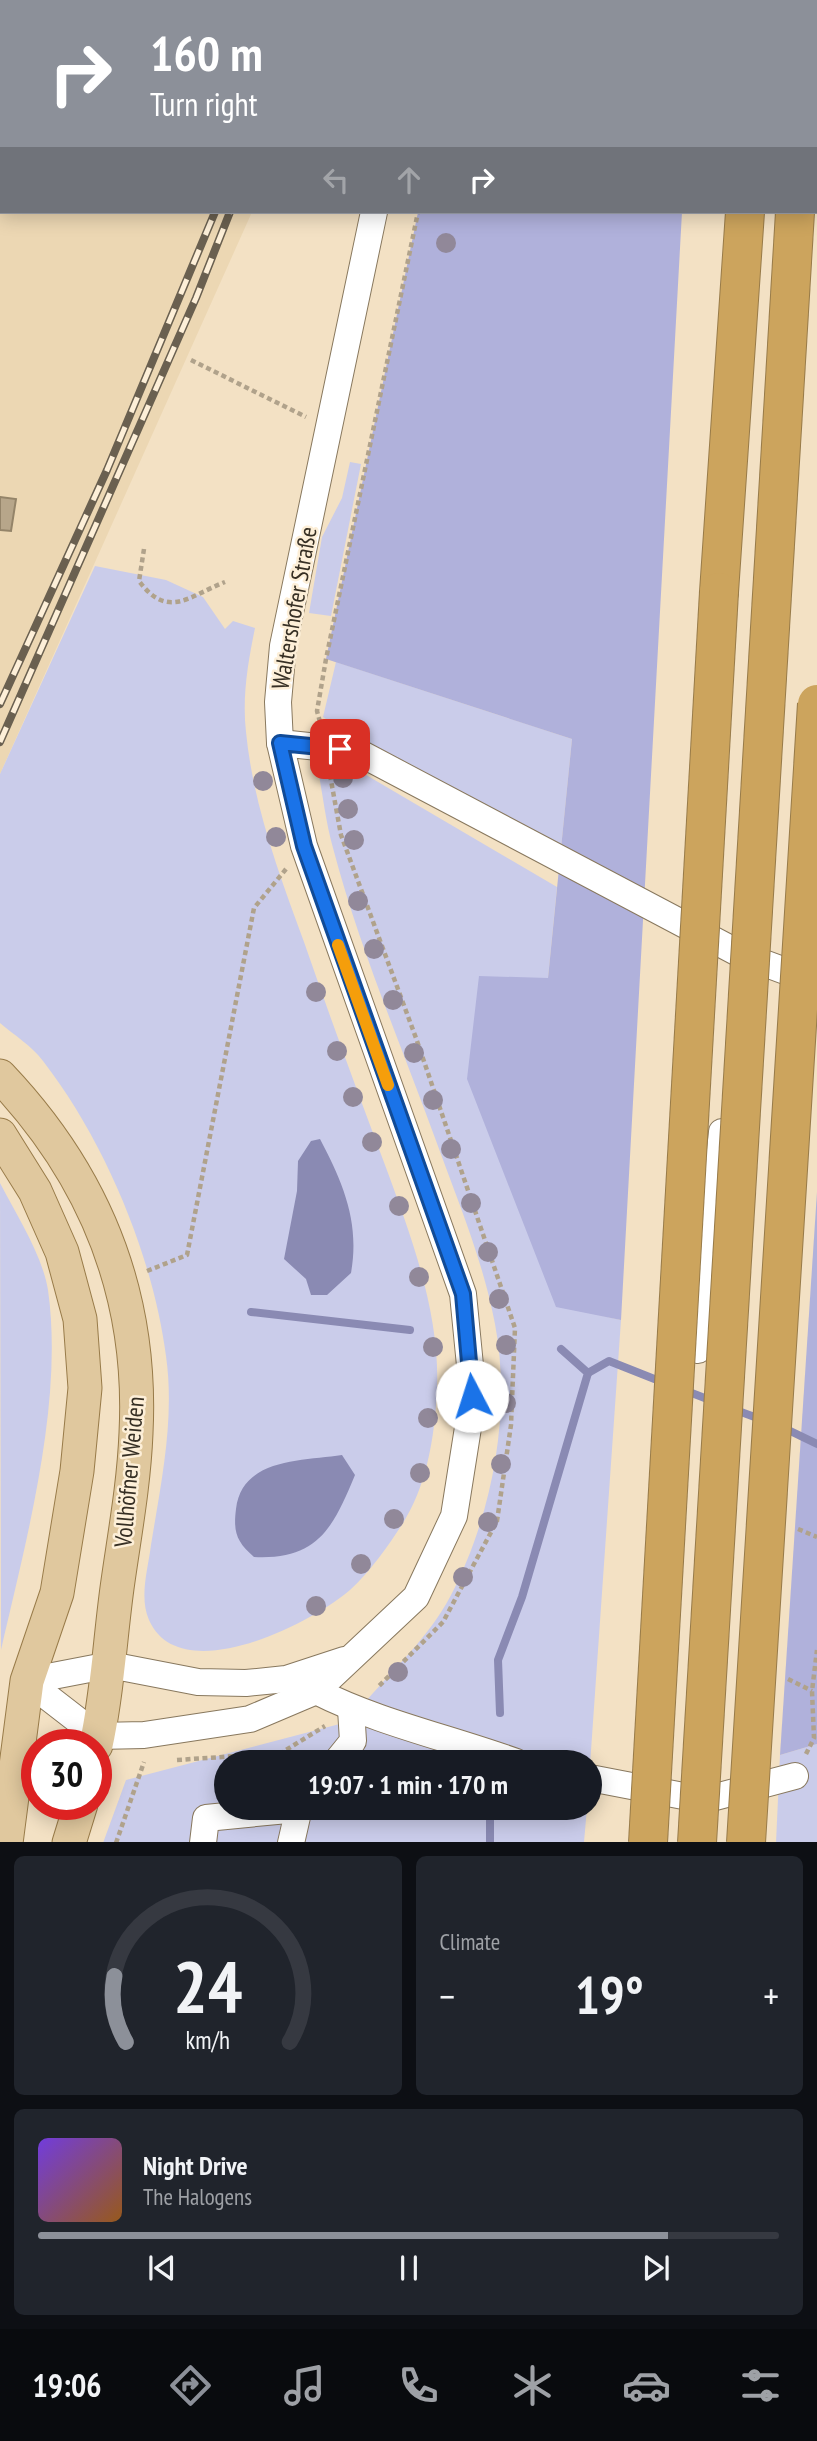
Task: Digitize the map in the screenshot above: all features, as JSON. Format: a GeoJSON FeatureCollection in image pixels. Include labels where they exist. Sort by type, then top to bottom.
{"type":"FeatureCollection","features":[{"type":"Feature","properties":{"kind":"highway"},"geometry":{"type":"LineString","coordinates":[[648,1842],[719,593],[744,214]]}},
{"type":"Feature","properties":{"kind":"highway"},"geometry":{"type":"LineString","coordinates":[[697,1842],[795,214]]}},
{"type":"Feature","properties":{"kind":"highway"},"geometry":{"type":"LineString","coordinates":[[746,1842],[817,704]]}},
{"type":"Feature","properties":{"kind":"main road","name":"Vollhöfner Weiden"},"geometry":{"type":"LineString","coordinates":[[0,1076],[40,1120],[85,1189],[110,1245],[134,1344],[136,1435],[110,1665],[99,1729]]}},
{"type":"Feature","properties":{"kind":"main road","name":"Vollhöfner Weiden"},"geometry":{"type":"LineString","coordinates":[[0,1135],[36,1191],[62,1252],[80,1320],[84,1361],[83,1420],[57,1593],[27,1681]]}},
{"type":"Feature","properties":{"kind":"main road"},"geometry":{"type":"LineString","coordinates":[[6,1842],[27,1681]]}},
{"type":"Feature","properties":{"kind":"main road"},"geometry":{"type":"LineString","coordinates":[[69,1842],[76,1820]]}},
{"type":"Feature","properties":{"kind":"street","name":"Waltershofer Straße"},"geometry":{"type":"LineString","coordinates":[[112,1738],[250,1718],[316,1691],[416,1597],[454,1516],[472,1396],[463,1294],[304,846],[280,743],[278,702],[283,646],[374,214]]}},
{"type":"Feature","properties":{"kind":"street"},"geometry":{"type":"LineString","coordinates":[[698,1350],[742,955],[778,214]]}},
{"type":"Feature","properties":{"kind":"street"},"geometry":{"type":"LineString","coordinates":[[280,743],[356,751],[742,955],[817,983]]}},
{"type":"Feature","properties":{"kind":"street","name":"Waltershofer Straße"},"geometry":{"type":"LineString","coordinates":[[27,1681],[110,1665],[198,1682],[246,1683],[286,1679],[353,1657]]}},
{"type":"Feature","properties":{"kind":"street"},"geometry":{"type":"LineString","coordinates":[[27,1681],[84,1729]]}},
{"type":"Feature","properties":{"kind":"street"},"geometry":{"type":"LineString","coordinates":[[316,1691],[351,1709],[483,1750]]}},
{"type":"Feature","properties":{"kind":"street"},"geometry":{"type":"LineString","coordinates":[[346,1750],[354,1741],[351,1709]]}},
{"type":"Feature","properties":{"kind":"street"},"geometry":{"type":"LineString","coordinates":[[602,1780],[704,1800],[794,1776]]}},
{"type":"Feature","properties":{"kind":"street"},"geometry":{"type":"LineString","coordinates":[[202,1842],[206,1818],[214,1817]]}},
{"type":"Feature","properties":{"kind":"street"},"geometry":{"type":"LineString","coordinates":[[291,1842],[296,1820]]}},
{"type":"Feature","properties":{"kind":"path"},"geometry":{"type":"LineString","coordinates":[[418,214],[317,710],[341,835],[439,1103],[515,1328],[511,1426]]}},
{"type":"Feature","properties":{"kind":"path"},"geometry":{"type":"LineString","coordinates":[[191,360],[329,428]]}},
{"type":"Feature","properties":{"kind":"path"},"geometry":{"type":"LineString","coordinates":[[144,549],[139,581],[162,602],[183,603],[225,582]]}},
{"type":"Feature","properties":{"kind":"path"},"geometry":{"type":"LineString","coordinates":[[121,1283],[187,1255],[254,908],[304,846]]}},
{"type":"Feature","properties":{"kind":"path"},"geometry":{"type":"LineString","coordinates":[[794,1776],[814,1738],[812,1690],[817,1650]]}},
{"type":"Feature","properties":{"kind":"shaded area"},"geometry":{"type":"Polygon","coordinates":[[[0,214],[251,214],[0,774],[0,214]]]}},
{"type":"Feature","properties":{"kind":"shaded area"},"geometry":{"type":"Polygon","coordinates":[[[418,214],[682,214],[621,1320],[556,1307],[467,1079],[479,976],[548,978],[572,739],[326,659],[418,214]]]}},
{"type":"Feature","properties":{"kind":"shaded area"},"geometry":{"type":"Polygon","coordinates":[[[350,462],[361,464],[331,616],[309,613],[322,537],[342,498],[350,462]]]}},
{"type":"Feature","properties":{"kind":"shaded area"},"geometry":{"type":"Polygon","coordinates":[[[95,566],[166,580],[203,597],[225,629],[233,621],[255,628],[246,680],[245,719],[249,759],[261,812],[285,891],[416,1253],[431,1313],[435,1344],[436,1405],[427,1466],[411,1510],[385,1549],[350,1590],[306,1619],[246,1644],[216,1650],[188,1650],[165,1640],[149,1620],[146,1611],[145,1583],[163,1475],[169,1403],[160,1318],[138,1240],[106,1163],[66,1093],[39,1056],[0,1023],[0,774],[95,566]]]}},
{"type":"Feature","properties":{"kind":"shaded area"},"geometry":{"type":"Polygon","coordinates":[[[336,662],[572,739],[561,849],[368,748],[323,717],[336,662]]]}},
{"type":"Feature","properties":{"kind":"shaded area"},"geometry":{"type":"Polygon","coordinates":[[[344,762],[557,887],[548,978],[599,1315],[621,1320],[591,1750],[240,1750],[370,1716],[367,1700],[422,1638],[442,1611],[465,1566],[487,1499],[499,1428],[500,1358],[484,1277],[469,1230],[367,958],[343,885],[326,819],[318,770],[331,763],[344,762]]]}},
{"type":"Feature","properties":{"kind":"shaded area"},"geometry":{"type":"Polygon","coordinates":[[[320,1139],[348,1203],[353,1254],[351,1273],[327,1295],[311,1295],[306,1279],[284,1259],[297,1191],[298,1161],[311,1141],[320,1139]]]}},
{"type":"Feature","properties":{"kind":"shaded area"},"geometry":{"type":"Polygon","coordinates":[[[0,1183],[28,1235],[45,1276],[52,1333],[47,1425],[40,1471],[1,1650],[0,1183]]]}},
{"type":"Feature","properties":{"kind":"shaded area"},"geometry":{"type":"Polygon","coordinates":[[[817,1192],[817,1744],[780,1755],[817,1192]]]}},
{"type":"Feature","properties":{"kind":"shaded area"},"geometry":{"type":"Polygon","coordinates":[[[342,1455],[355,1475],[339,1511],[320,1537],[294,1553],[276,1557],[254,1557],[240,1542],[235,1525],[241,1492],[249,1480],[276,1465],[342,1455]]]}},
{"type":"Feature","properties":{"kind":"shaded area"},"geometry":{"type":"Polygon","coordinates":[[[817,1744],[817,1842],[776,1842],[780,1755],[817,1744]]]}},
{"type":"Feature","properties":{"kind":"shaded area"},"geometry":{"type":"Polygon","coordinates":[[[214,1757],[214,1820],[586,1820],[584,1842],[103,1842],[126,1780],[214,1757]]]}},
{"type":"Feature","properties":{"kind":"building"},"geometry":{"type":"Polygon","coordinates":[[[0,497],[16,499],[11,531],[0,530],[0,497]]]}},
{"type":"Feature","properties":{"kind":"waterway"},"geometry":{"type":"LineString","coordinates":[[251,1312],[410,1330]]}},
{"type":"Feature","properties":{"kind":"waterway"},"geometry":{"type":"LineString","coordinates":[[500,1713],[498,1660],[522,1597],[588,1373],[561,1349]]}},
{"type":"Feature","properties":{"kind":"waterway"},"geometry":{"type":"LineString","coordinates":[[588,1373],[609,1361],[662,1382]]}},
{"type":"Feature","properties":{"kind":"waterway"},"geometry":{"type":"LineString","coordinates":[[684,1390],[715,1402]]}},
{"type":"Feature","properties":{"kind":"waterway"},"geometry":{"type":"LineString","coordinates":[[733,1409],[760,1419]]}},
{"type":"Feature","properties":{"kind":"waterway"},"geometry":{"type":"LineString","coordinates":[[782,1427],[817,1444]]}},
{"type":"Feature","properties":{"kind":"waterway"},"geometry":{"type":"LineString","coordinates":[[490,1820],[490,1842]]}},
{"type":"Feature","properties":{"kind":"railway"},"geometry":{"type":"LineString","coordinates":[[0,704],[107,470],[214,214]]}},
{"type":"Feature","properties":{"kind":"railway"},"geometry":{"type":"LineString","coordinates":[[0,742],[196,298],[229,214]]}},
{"type":"Feature","properties":{"kind":"slow traffic"},"geometry":{"type":"LineString","coordinates":[[338,945],[388,1085]]}},
{"type":"Feature","properties":{"kind":"route"},"geometry":{"type":"LineString","coordinates":[[340,749],[280,743],[304,846],[463,1294],[472,1396]]}}]}
